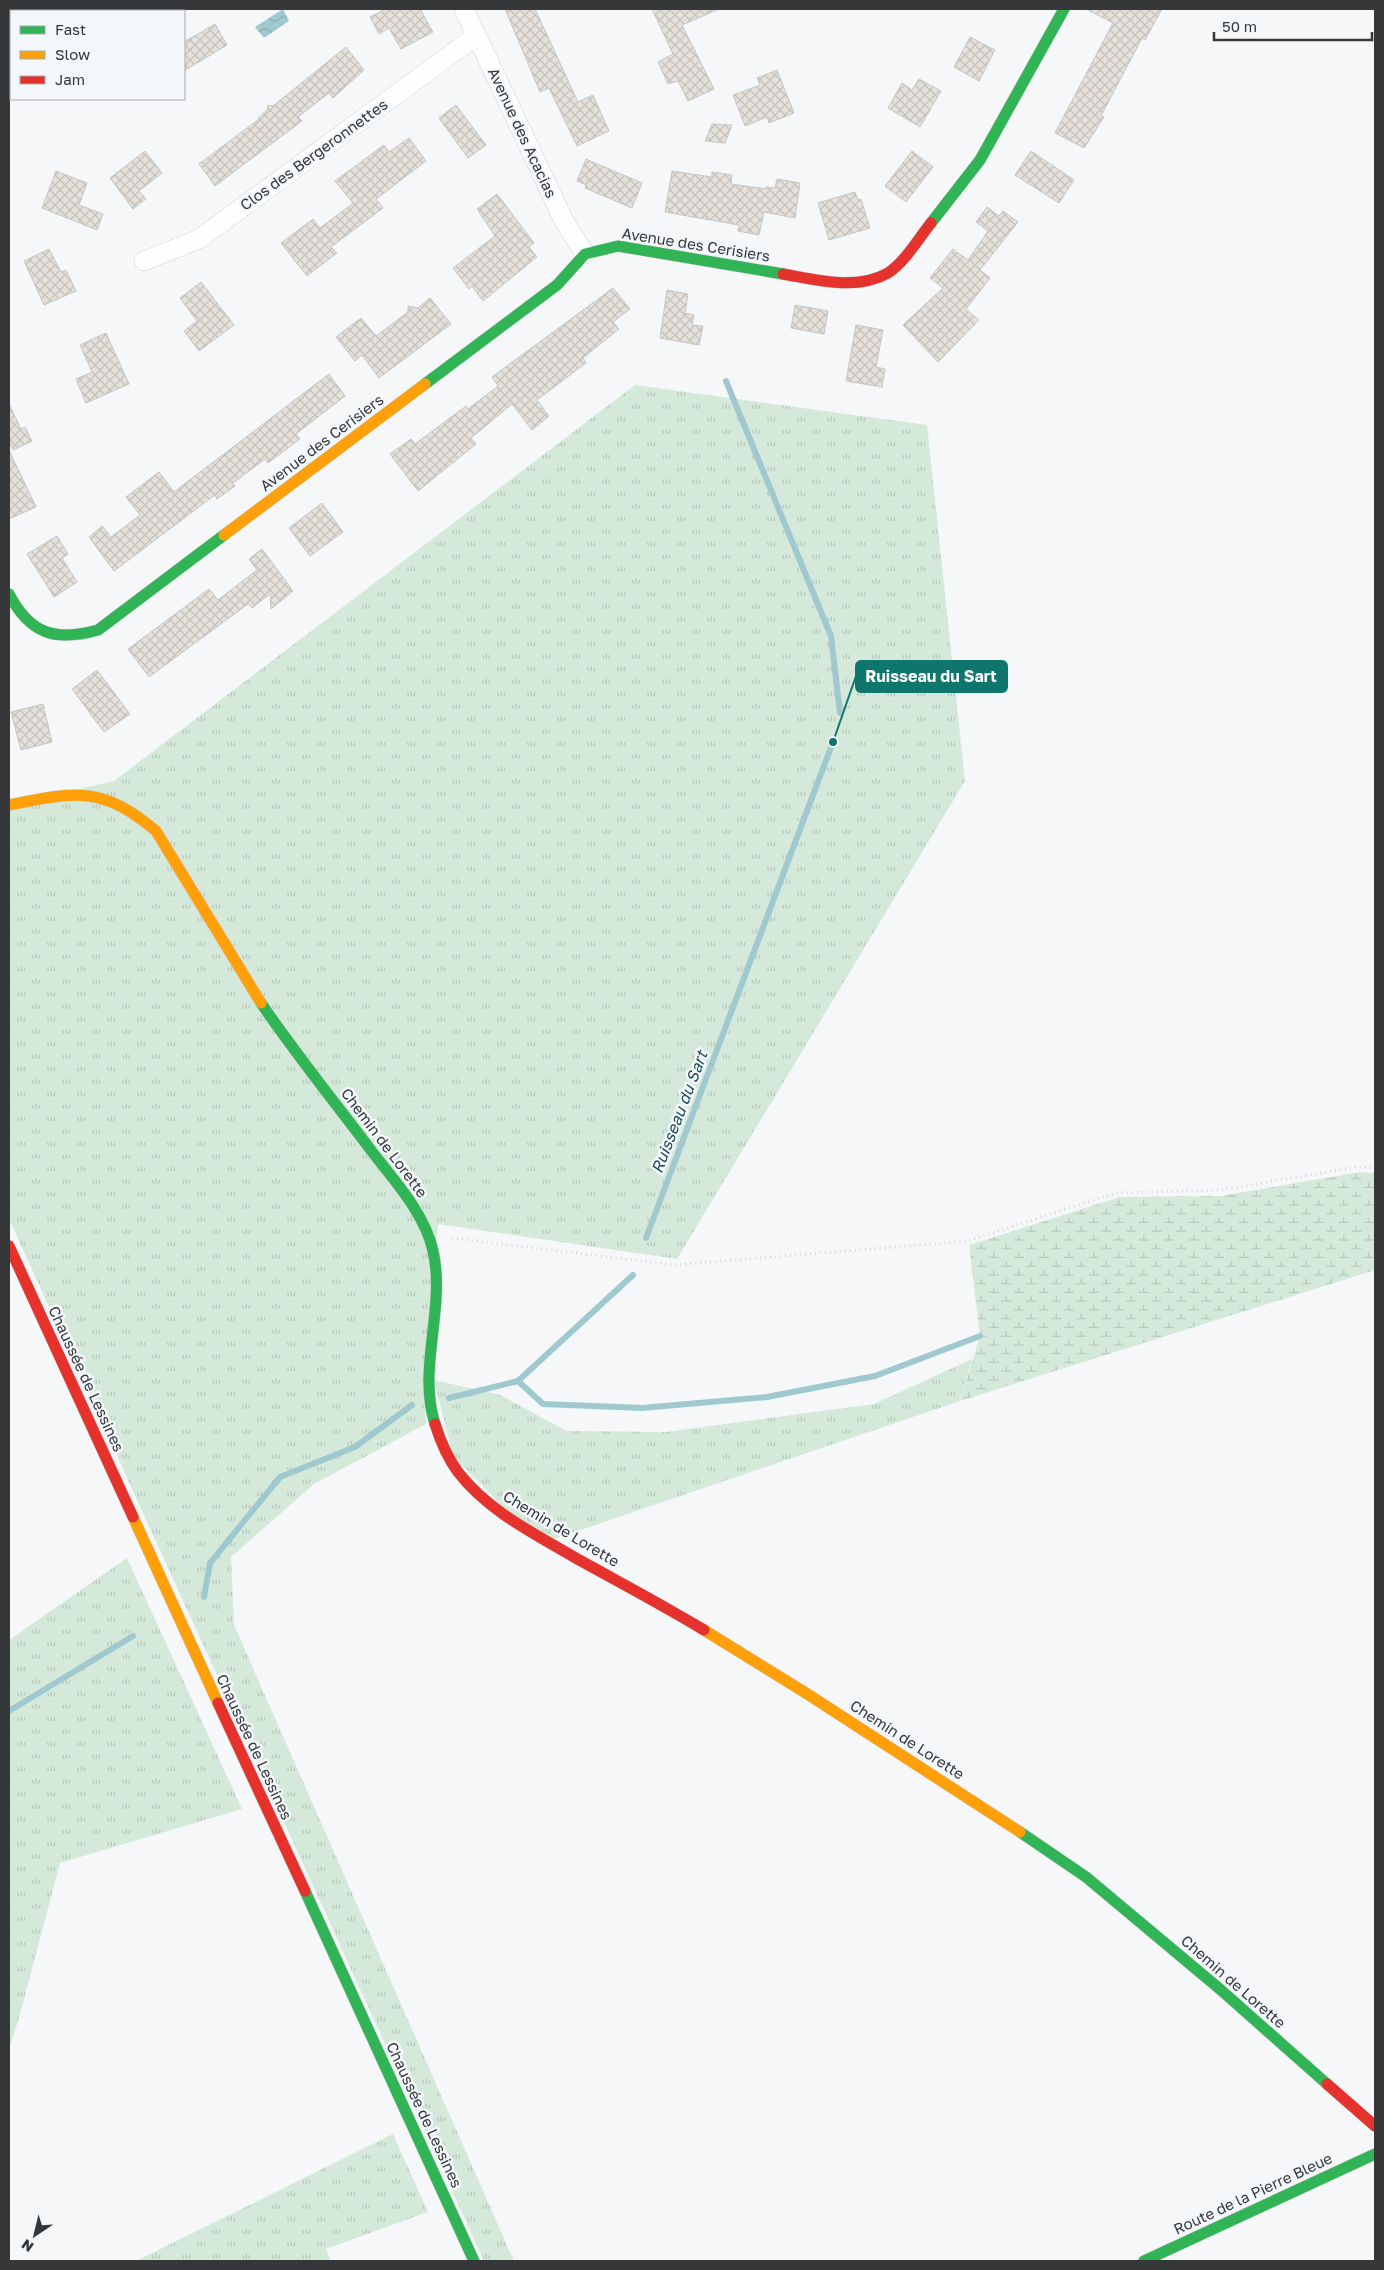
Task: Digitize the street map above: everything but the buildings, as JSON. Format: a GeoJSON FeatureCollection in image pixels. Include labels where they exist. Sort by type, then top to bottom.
{"type":"FeatureCollection","features":[{"type":"Feature","properties":{"kind":"street","name":"Avenue des Acacias"},"geometry":{"type":"LineString","coordinates":[[464,9],[564,221],[585,254]]}},
{"type":"Feature","properties":{"kind":"street","name":"Avenue des Cerisiers"},"geometry":{"type":"LineString","coordinates":[[9,594],[25,620],[41,631],[59,637],[78,637],[98,630],[557,285],[585,254],[618,246],[835,282],[852,283],[870,280],[889,272],[906,255],[980,160],[1064,9]]}},
{"type":"Feature","properties":{"kind":"street","name":"Clos des Bergeronnettes"},"geometry":{"type":"LineString","coordinates":[[144,261],[199,239],[476,36]]}},
{"type":"Feature","properties":{"kind":"street","name":"Chemin de Lorette"},"geometry":{"type":"LineString","coordinates":[[9,805],[64,794],[101,796],[119,802],[138,813],[156,831],[278,1028],[395,1179],[414,1207],[434,1249],[436,1300],[428,1389],[429,1404],[442,1445],[457,1471],[478,1494],[500,1512],[532,1533],[690,1622],[809,1695],[1086,1877],[1214,1984],[1375,2126]]}},
{"type":"Feature","properties":{"kind":"street","name":"Chaussée de Lessines"},"geometry":{"type":"LineString","coordinates":[[9,1246],[474,2261]]}},
{"type":"Feature","properties":{"kind":"street","name":"Route de la Pierre Bleue"},"geometry":{"type":"LineString","coordinates":[[1144,2261],[1375,2154]]}},
{"type":"Feature","properties":{"kind":"path"},"geometry":{"type":"LineString","coordinates":[[427,1235],[674,1265],[968,1241],[1115,1193],[1221,1190],[1357,1167],[1375,1168]]}},
{"type":"Feature","properties":{"kind":"green space"},"geometry":{"type":"Polygon","coordinates":[[[635,385],[927,425],[965,781],[677,1259],[438,1224],[423,1378],[426,1424],[314,1484],[231,1557],[234,1625],[514,2261],[484,2261],[9,1219],[9,805],[114,781],[635,385]]]}},
{"type":"Feature","properties":{"kind":"green space"},"geometry":{"type":"Polygon","coordinates":[[[1360,1172],[1375,1173],[1375,1270],[960,1401],[980,1336],[969,1245],[1120,1197],[1221,1196],[1360,1172]]]}},
{"type":"Feature","properties":{"kind":"green space"},"geometry":{"type":"Polygon","coordinates":[[[972,1359],[960,1401],[554,1539],[509,1513],[453,1456],[434,1380],[500,1395],[567,1431],[666,1432],[874,1404],[972,1359]]]}},
{"type":"Feature","properties":{"kind":"green space"},"geometry":{"type":"Polygon","coordinates":[[[127,1558],[242,1809],[60,1863],[9,2049],[9,1640],[127,1558]]]}},
{"type":"Feature","properties":{"kind":"green space"},"geometry":{"type":"Polygon","coordinates":[[[393,2134],[428,2212],[326,2249],[331,2261],[136,2261],[393,2134]]]}},
{"type":"Feature","properties":{"kind":"water"},"geometry":{"type":"Polygon","coordinates":[[[283,9],[289,21],[264,38],[255,27],[283,9]]]}},
{"type":"Feature","properties":{"kind":"waterway","name":"Ruisseau du Sart"},"geometry":{"type":"LineString","coordinates":[[726,381],[831,636],[840,713]]}},
{"type":"Feature","properties":{"kind":"waterway","name":"Ruisseau du Sart"},"geometry":{"type":"LineString","coordinates":[[646,1238],[833,742]]}},
{"type":"Feature","properties":{"kind":"waterway","name":"Ruisseau du Sart"},"geometry":{"type":"LineString","coordinates":[[449,1398],[518,1381],[633,1275]]}},
{"type":"Feature","properties":{"kind":"waterway"},"geometry":{"type":"LineString","coordinates":[[518,1381],[543,1404],[642,1408],[767,1397],[875,1376],[980,1336]]}},
{"type":"Feature","properties":{"kind":"waterway","name":"Ruisseau du Sart"},"geometry":{"type":"LineString","coordinates":[[204,1597],[210,1563],[280,1477],[355,1447],[412,1405]]}},
{"type":"Feature","properties":{"kind":"waterway","name":"Ruisseau du Sart"},"geometry":{"type":"LineString","coordinates":[[9,1711],[133,1636]]}},
{"type":"Feature","properties":{"kind":"traffic: fast"},"geometry":{"type":"LineString","coordinates":[[931,223],[980,160],[1064,9]]}},
{"type":"Feature","properties":{"kind":"traffic: fast"},"geometry":{"type":"LineString","coordinates":[[425,384],[557,285],[585,254],[618,246],[783,274]]}},
{"type":"Feature","properties":{"kind":"traffic: fast"},"geometry":{"type":"LineString","coordinates":[[9,594],[17,608],[26,618],[45,632],[69,635],[98,630],[224,535]]}},
{"type":"Feature","properties":{"kind":"traffic: fast"},"geometry":{"type":"LineString","coordinates":[[261,1003],[407,1197],[429,1237],[436,1273],[435,1316],[429,1381],[430,1403],[435,1424]]}},
{"type":"Feature","properties":{"kind":"traffic: fast"},"geometry":{"type":"LineString","coordinates":[[1020,1832],[1086,1877],[1221,1990],[1327,2084]]}},
{"type":"Feature","properties":{"kind":"traffic: fast"},"geometry":{"type":"LineString","coordinates":[[305,1891],[474,2261]]}},
{"type":"Feature","properties":{"kind":"traffic: fast"},"geometry":{"type":"LineString","coordinates":[[1144,2261],[1375,2154]]}},
{"type":"Feature","properties":{"kind":"traffic: slow"},"geometry":{"type":"LineString","coordinates":[[224,535],[425,384]]}},
{"type":"Feature","properties":{"kind":"traffic: slow"},"geometry":{"type":"LineString","coordinates":[[9,805],[52,797],[87,796],[103,799],[137,816],[156,831],[261,1003]]}},
{"type":"Feature","properties":{"kind":"traffic: slow"},"geometry":{"type":"LineString","coordinates":[[133,1517],[218,1703]]}},
{"type":"Feature","properties":{"kind":"traffic: slow"},"geometry":{"type":"LineString","coordinates":[[704,1630],[809,1695],[1020,1832]]}},
{"type":"Feature","properties":{"kind":"traffic: jam"},"geometry":{"type":"LineString","coordinates":[[783,274],[836,283],[863,282],[876,278],[888,273],[900,263],[931,223]]}},
{"type":"Feature","properties":{"kind":"traffic: jam"},"geometry":{"type":"LineString","coordinates":[[9,1246],[133,1517]]}},
{"type":"Feature","properties":{"kind":"traffic: jam"},"geometry":{"type":"LineString","coordinates":[[435,1424],[444,1448],[458,1472],[470,1486],[497,1509],[543,1539],[704,1630]]}},
{"type":"Feature","properties":{"kind":"traffic: jam"},"geometry":{"type":"LineString","coordinates":[[218,1703],[305,1891]]}},
{"type":"Feature","properties":{"kind":"traffic: jam"},"geometry":{"type":"LineString","coordinates":[[1327,2084],[1375,2126]]}},
{"type":"Feature","properties":{"kind":"place","name":"Ruisseau du Sart"},"geometry":{"type":"Point","coordinates":[833,742]}}]}
